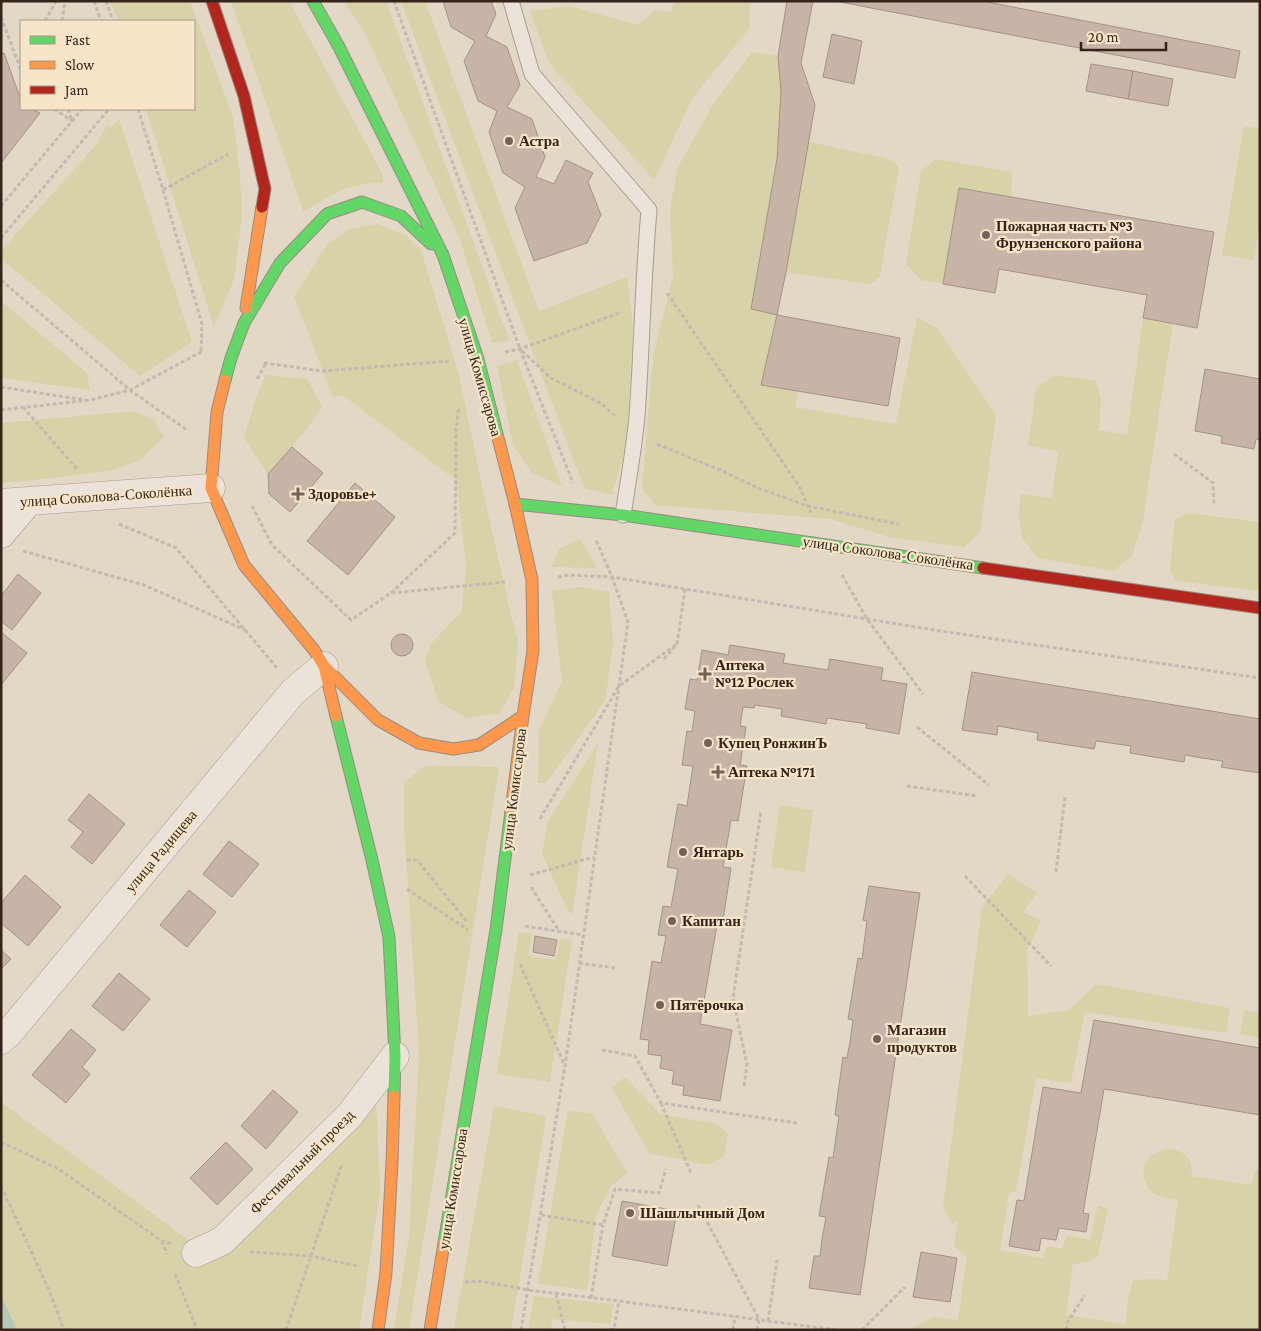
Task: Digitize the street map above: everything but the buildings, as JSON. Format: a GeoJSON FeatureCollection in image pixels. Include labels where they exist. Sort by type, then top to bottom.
{"type":"FeatureCollection","features":[{"type":"Feature","properties":{"kind":"main road","name":"улица Комиссарова"},"geometry":{"type":"LineString","coordinates":[[212,1],[244,96],[264,189],[244,323]]}},
{"type":"Feature","properties":{"kind":"main road","name":"улица Комиссарова"},"geometry":{"type":"LineString","coordinates":[[314,1],[338,44],[443,255],[478,359],[515,504],[532,580],[533,650],[496,930],[430,1330]]}},
{"type":"Feature","properties":{"kind":"main road","name":"улица Комиссарова"},"geometry":{"type":"LineString","coordinates":[[378,1330],[386,1264],[392,1162],[395,1056],[389,937],[324,666],[314,650],[244,565],[211,488],[217,412],[231,358],[244,323],[286,256],[328,214],[362,202],[401,216],[443,255]]}},
{"type":"Feature","properties":{"kind":"main road","name":"улица Соколова-Соколёнка"},"geometry":{"type":"LineString","coordinates":[[515,504],[623,515],[1260,608]]}},
{"type":"Feature","properties":{"kind":"main road"},"geometry":{"type":"LineString","coordinates":[[324,666],[378,720],[419,743],[453,749],[479,745],[523,716]]}},
{"type":"Feature","properties":{"kind":"street","name":"улица Соколова-Соколёнка"},"geometry":{"type":"LineString","coordinates":[[1,503],[211,488]]}},
{"type":"Feature","properties":{"kind":"street"},"geometry":{"type":"LineString","coordinates":[[11,542],[29,501]]}},
{"type":"Feature","properties":{"kind":"street","name":"улица Радищева"},"geometry":{"type":"LineString","coordinates":[[1,1040],[14,1027],[293,692],[324,666]]}},
{"type":"Feature","properties":{"kind":"street","name":"Фестивальный проезд"},"geometry":{"type":"LineString","coordinates":[[196,1253],[222,1241],[349,1116],[395,1056]]}},
{"type":"Feature","properties":{"kind":"lane"},"geometry":{"type":"LineString","coordinates":[[511,1],[532,74],[649,210],[644,260],[643,305],[634,434],[623,515]]}},
{"type":"Feature","properties":{"kind":"path"},"geometry":{"type":"LineString","coordinates":[[46,20],[56,1]]}},
{"type":"Feature","properties":{"kind":"path"},"geometry":{"type":"LineString","coordinates":[[62,20],[65,1]]}},
{"type":"Feature","properties":{"kind":"path"},"geometry":{"type":"LineString","coordinates":[[94,1],[101,20]]}},
{"type":"Feature","properties":{"kind":"path"},"geometry":{"type":"LineString","coordinates":[[106,1],[113,20]]}},
{"type":"Feature","properties":{"kind":"path"},"geometry":{"type":"LineString","coordinates":[[1,17],[20,64]]}},
{"type":"Feature","properties":{"kind":"path"},"geometry":{"type":"LineString","coordinates":[[56,110],[72,121]]}},
{"type":"Feature","properties":{"kind":"path"},"geometry":{"type":"LineString","coordinates":[[68,110],[72,121]]}},
{"type":"Feature","properties":{"kind":"path"},"geometry":{"type":"LineString","coordinates":[[1,206],[81,110]]}},
{"type":"Feature","properties":{"kind":"path"},"geometry":{"type":"LineString","coordinates":[[1,238],[108,110]]}},
{"type":"Feature","properties":{"kind":"path"},"geometry":{"type":"LineString","coordinates":[[138,110],[202,324],[201,352]]}},
{"type":"Feature","properties":{"kind":"path"},"geometry":{"type":"LineString","coordinates":[[163,190],[253,140]]}},
{"type":"Feature","properties":{"kind":"path"},"geometry":{"type":"LineString","coordinates":[[644,260],[799,486],[826,544],[867,619],[923,694]]}},
{"type":"Feature","properties":{"kind":"path"},"geometry":{"type":"LineString","coordinates":[[1,280],[130,390],[214,449]]}},
{"type":"Feature","properties":{"kind":"path"},"geometry":{"type":"LineString","coordinates":[[1,410],[90,400],[130,390],[201,352],[322,371],[478,359],[520,349],[643,305]]}},
{"type":"Feature","properties":{"kind":"path"},"geometry":{"type":"LineString","coordinates":[[520,349],[551,378],[602,404],[634,434],[758,488],[808,506],[905,526]]}},
{"type":"Feature","properties":{"kind":"path"},"geometry":{"type":"LineString","coordinates":[[256,380],[266,363]]}},
{"type":"Feature","properties":{"kind":"path"},"geometry":{"type":"LineString","coordinates":[[1,387],[90,400]]}},
{"type":"Feature","properties":{"kind":"path"},"geometry":{"type":"LineString","coordinates":[[251,504],[272,544],[351,620],[391,593],[455,533],[456,430],[460,405]]}},
{"type":"Feature","properties":{"kind":"path"},"geometry":{"type":"LineString","coordinates":[[23,407],[101,496],[104,518],[176,548],[283,675],[293,692]]}},
{"type":"Feature","properties":{"kind":"path"},"geometry":{"type":"LineString","coordinates":[[1174,454],[1213,483],[1214,506]]}},
{"type":"Feature","properties":{"kind":"path"},"geometry":{"type":"LineString","coordinates":[[11,542],[144,586],[245,630]]}},
{"type":"Feature","properties":{"kind":"path"},"geometry":{"type":"LineString","coordinates":[[391,593],[569,575],[612,577],[867,619],[1260,678]]}},
{"type":"Feature","properties":{"kind":"path"},"geometry":{"type":"LineString","coordinates":[[664,659],[677,644],[685,589]]}},
{"type":"Feature","properties":{"kind":"path"},"geometry":{"type":"LineString","coordinates":[[536,825],[619,686],[677,644]]}},
{"type":"Feature","properties":{"kind":"path"},"geometry":{"type":"LineString","coordinates":[[917,726],[989,785]]}},
{"type":"Feature","properties":{"kind":"path"},"geometry":{"type":"LineString","coordinates":[[907,786],[977,796]]}},
{"type":"Feature","properties":{"kind":"path"},"geometry":{"type":"LineString","coordinates":[[1056,872],[1065,796]]}},
{"type":"Feature","properties":{"kind":"path"},"geometry":{"type":"LineString","coordinates":[[744,1086],[747,1065],[733,998],[761,811]]}},
{"type":"Feature","properties":{"kind":"path"},"geometry":{"type":"LineString","coordinates":[[524,877],[594,857]]}},
{"type":"Feature","properties":{"kind":"path"},"geometry":{"type":"LineString","coordinates":[[379,890],[409,889],[472,931],[417,860],[407,860]]}},
{"type":"Feature","properties":{"kind":"path"},"geometry":{"type":"LineString","coordinates":[[965,876],[1051,966]]}},
{"type":"Feature","properties":{"kind":"path"},"geometry":{"type":"LineString","coordinates":[[529,885],[559,931]]}},
{"type":"Feature","properties":{"kind":"path"},"geometry":{"type":"LineString","coordinates":[[516,925],[583,934]]}},
{"type":"Feature","properties":{"kind":"path"},"geometry":{"type":"LineString","coordinates":[[519,963],[565,1066]]}},
{"type":"Feature","properties":{"kind":"path"},"geometry":{"type":"LineString","coordinates":[[579,963],[615,968]]}},
{"type":"Feature","properties":{"kind":"path"},"geometry":{"type":"LineString","coordinates":[[602,1050],[634,1056],[661,1103],[690,1173]]}},
{"type":"Feature","properties":{"kind":"path"},"geometry":{"type":"LineString","coordinates":[[661,1103],[798,1123]]}},
{"type":"Feature","properties":{"kind":"path"},"geometry":{"type":"LineString","coordinates":[[1,1142],[57,1168],[162,1240],[196,1253]]}},
{"type":"Feature","properties":{"kind":"path"},"geometry":{"type":"LineString","coordinates":[[286,1330],[344,1157]]}},
{"type":"Feature","properties":{"kind":"path"},"geometry":{"type":"LineString","coordinates":[[591,1298],[603,1225],[616,1189],[659,1193],[666,1169]]}},
{"type":"Feature","properties":{"kind":"path"},"geometry":{"type":"LineString","coordinates":[[1,1186],[48,1288],[64,1330]]}},
{"type":"Feature","properties":{"kind":"path"},"geometry":{"type":"LineString","coordinates":[[698,1205],[759,1319],[757,1330]]}},
{"type":"Feature","properties":{"kind":"path"},"geometry":{"type":"LineString","coordinates":[[541,1215],[603,1225]]}},
{"type":"Feature","properties":{"kind":"path"},"geometry":{"type":"LineString","coordinates":[[162,1240],[169,1258]]}},
{"type":"Feature","properties":{"kind":"path"},"geometry":{"type":"LineString","coordinates":[[768,1321],[777,1260]]}},
{"type":"Feature","properties":{"kind":"path"},"geometry":{"type":"LineString","coordinates":[[173,1267],[197,1330]]}},
{"type":"Feature","properties":{"kind":"path"},"geometry":{"type":"LineString","coordinates":[[862,1330],[905,1287]]}},
{"type":"Feature","properties":{"kind":"path"},"geometry":{"type":"LineString","coordinates":[[528,1290],[836,1330]]}},
{"type":"Feature","properties":{"kind":"path"},"geometry":{"type":"LineString","coordinates":[[556,1294],[565,1330]]}},
{"type":"Feature","properties":{"kind":"path"},"geometry":{"type":"LineString","coordinates":[[1066,1330],[1067,1323],[1085,1295]]}},
{"type":"Feature","properties":{"kind":"path"},"geometry":{"type":"LineString","coordinates":[[610,1330],[614,1328],[619,1301]]}},
{"type":"Feature","properties":{"kind":"path"},"geometry":{"type":"LineString","coordinates":[[733,1330],[735,1316]]}},
{"type":"Feature","properties":{"kind":"shaded area"},"geometry":{"type":"Polygon","coordinates":[[[111,1],[190,1],[233,117],[240,175],[242,215],[234,279],[214,327],[146,110],[195,110],[195,20],[118,20],[111,1]]]}},
{"type":"Feature","properties":{"kind":"shaded area"},"geometry":{"type":"Polygon","coordinates":[[[231,1],[289,1],[383,175],[383,182],[358,185],[339,191],[303,211],[231,1]]]}},
{"type":"Feature","properties":{"kind":"shaded area"},"geometry":{"type":"Polygon","coordinates":[[[344,1],[386,1],[509,340],[492,343],[461,242],[366,35],[344,1]]]}},
{"type":"Feature","properties":{"kind":"shaded area"},"geometry":{"type":"Polygon","coordinates":[[[401,1],[425,1],[539,311],[627,277],[633,324],[627,443],[612,495],[584,488],[401,1]]]}},
{"type":"Feature","properties":{"kind":"shaded area"},"geometry":{"type":"Polygon","coordinates":[[[676,1],[750,1],[749,29],[693,97],[654,180],[549,63],[530,11],[570,6],[637,25],[656,10],[671,12],[676,1]]]}},
{"type":"Feature","properties":{"kind":"shaded area"},"geometry":{"type":"Polygon","coordinates":[[[752,52],[778,56],[781,92],[777,159],[751,309],[777,315],[761,384],[798,391],[795,407],[896,424],[917,317],[937,328],[996,415],[980,532],[964,547],[889,537],[831,519],[655,505],[642,488],[653,357],[673,276],[670,210],[678,167],[714,103],[752,52]]]}},
{"type":"Feature","properties":{"kind":"shaded area"},"geometry":{"type":"Polygon","coordinates":[[[119,119],[192,342],[140,376],[1,258],[1,251],[99,142],[98,140],[108,125],[111,128],[119,119]]]}},
{"type":"Feature","properties":{"kind":"shaded area"},"geometry":{"type":"Polygon","coordinates":[[[1244,126],[1260,129],[1260,224],[1254,260],[1222,255],[1244,126]]]}},
{"type":"Feature","properties":{"kind":"shaded area"},"geometry":{"type":"Polygon","coordinates":[[[809,142],[889,159],[899,167],[880,277],[871,284],[786,272],[809,142]]]}},
{"type":"Feature","properties":{"kind":"shaded area"},"geometry":{"type":"Polygon","coordinates":[[[936,159],[1012,172],[1011,197],[959,188],[943,284],[921,280],[906,264],[921,171],[936,159]]]}},
{"type":"Feature","properties":{"kind":"shaded area"},"geometry":{"type":"Polygon","coordinates":[[[378,224],[405,235],[421,250],[459,375],[481,482],[518,640],[514,688],[500,713],[466,718],[438,701],[425,660],[432,643],[462,611],[466,564],[456,480],[344,396],[333,397],[294,297],[327,245],[349,229],[378,224]]]}},
{"type":"Feature","properties":{"kind":"shaded area"},"geometry":{"type":"Polygon","coordinates":[[[1,301],[87,373],[90,390],[1,378],[1,301]]]}},
{"type":"Feature","properties":{"kind":"shaded area"},"geometry":{"type":"Polygon","coordinates":[[[1143,318],[1173,323],[1143,521],[1132,556],[1113,571],[1038,558],[1022,538],[1019,514],[1021,494],[1052,498],[1058,451],[1028,446],[1036,389],[1054,375],[1095,380],[1101,398],[1099,430],[1127,435],[1143,318]]]}},
{"type":"Feature","properties":{"kind":"shaded area"},"geometry":{"type":"Polygon","coordinates":[[[517,360],[562,486],[532,473],[513,445],[497,366],[517,360]]]}},
{"type":"Feature","properties":{"kind":"shaded area"},"geometry":{"type":"Polygon","coordinates":[[[266,375],[307,379],[322,406],[304,433],[268,474],[244,438],[257,395],[266,375]]]}},
{"type":"Feature","properties":{"kind":"shaded area"},"geometry":{"type":"Polygon","coordinates":[[[133,411],[154,420],[164,437],[140,460],[113,470],[1,483],[1,423],[133,411]]]}},
{"type":"Feature","properties":{"kind":"shaded area"},"geometry":{"type":"Polygon","coordinates":[[[1187,513],[1260,522],[1260,591],[1176,581],[1170,572],[1175,520],[1187,513]]]}},
{"type":"Feature","properties":{"kind":"shaded area"},"geometry":{"type":"Polygon","coordinates":[[[580,539],[597,568],[552,567],[559,549],[580,539]]]}},
{"type":"Feature","properties":{"kind":"shaded area"},"geometry":{"type":"Polygon","coordinates":[[[581,587],[609,592],[613,644],[605,701],[546,783],[538,783],[539,731],[562,681],[552,591],[581,587]]]}},
{"type":"Feature","properties":{"kind":"shaded area"},"geometry":{"type":"Polygon","coordinates":[[[598,743],[572,915],[567,909],[542,854],[547,823],[598,743]]]}},
{"type":"Feature","properties":{"kind":"shaded area"},"geometry":{"type":"Polygon","coordinates":[[[424,766],[499,767],[409,1330],[394,1330],[409,1235],[419,1053],[404,824],[404,783],[424,766]]]}},
{"type":"Feature","properties":{"kind":"shaded area"},"geometry":{"type":"Polygon","coordinates":[[[780,805],[813,810],[805,872],[771,867],[780,805]]]}},
{"type":"Feature","properties":{"kind":"shaded area"},"geometry":{"type":"Polygon","coordinates":[[[1008,874],[1037,893],[1023,912],[1041,921],[1027,951],[1028,1016],[1069,1010],[1096,984],[1230,1008],[1226,1033],[1085,1012],[1071,1083],[1036,1078],[1016,1191],[1009,1193],[1000,1250],[1043,1258],[1047,1246],[1062,1249],[1067,1235],[1090,1240],[1098,1206],[1108,1208],[1098,1255],[1088,1262],[1073,1264],[1066,1315],[1125,1324],[1133,1281],[1153,1279],[1167,1281],[1178,1200],[1157,1195],[1148,1187],[1143,1172],[1151,1156],[1159,1151],[1168,1149],[1177,1151],[1185,1155],[1191,1164],[1192,1176],[1251,1185],[1255,1171],[1260,1166],[1260,1330],[910,1330],[933,1317],[958,1320],[967,1257],[954,1246],[958,1221],[952,1223],[943,1207],[982,908],[1008,874]]]}},
{"type":"Feature","properties":{"kind":"shaded area"},"geometry":{"type":"Polygon","coordinates":[[[519,932],[532,934],[528,956],[556,960],[560,938],[572,940],[550,1082],[497,1074],[519,932]]]}},
{"type":"Feature","properties":{"kind":"shaded area"},"geometry":{"type":"Polygon","coordinates":[[[1244,1010],[1260,1013],[1260,1038],[1240,1034],[1244,1010]]]}},
{"type":"Feature","properties":{"kind":"shaded area"},"geometry":{"type":"Polygon","coordinates":[[[625,1077],[660,1114],[717,1124],[728,1134],[724,1156],[709,1165],[649,1153],[612,1088],[625,1077]]]}},
{"type":"Feature","properties":{"kind":"shaded area"},"geometry":{"type":"Polygon","coordinates":[[[376,1100],[380,1192],[359,1330],[17,1330],[1,1296],[1,1102],[214,1259],[376,1100]]]}},
{"type":"Feature","properties":{"kind":"shaded area"},"geometry":{"type":"Polygon","coordinates":[[[494,1106],[546,1116],[511,1330],[454,1330],[494,1106]]]}},
{"type":"Feature","properties":{"kind":"shaded area"},"geometry":{"type":"Polygon","coordinates":[[[568,1111],[592,1113],[627,1173],[611,1186],[596,1215],[587,1290],[538,1284],[568,1111]]]}},
{"type":"Feature","properties":{"kind":"shaded area"},"geometry":{"type":"Polygon","coordinates":[[[1,1296],[17,1330],[1,1330],[1,1296]]]}},
{"type":"Feature","properties":{"kind":"shaded area"},"geometry":{"type":"Polygon","coordinates":[[[534,1296],[614,1304],[610,1324],[553,1319],[550,1330],[528,1330],[534,1296]]]}},
{"type":"Feature","properties":{"kind":"traffic: fast"},"geometry":{"type":"LineString","coordinates":[[313,1],[338,45],[443,255],[478,359],[498,438]]}},
{"type":"Feature","properties":{"kind":"traffic: fast"},"geometry":{"type":"LineString","coordinates":[[225,380],[244,323],[280,263],[327,214],[362,202],[401,216],[431,244]]}},
{"type":"Feature","properties":{"kind":"traffic: fast"},"geometry":{"type":"LineString","coordinates":[[515,504],[623,515],[983,568]]}},
{"type":"Feature","properties":{"kind":"traffic: fast"},"geometry":{"type":"LineString","coordinates":[[336,716],[389,937],[395,1056],[394,1096]]}},
{"type":"Feature","properties":{"kind":"traffic: fast"},"geometry":{"type":"LineString","coordinates":[[444,1243],[496,930],[511,811]]}},
{"type":"Feature","properties":{"kind":"traffic: slow"},"geometry":{"type":"LineString","coordinates":[[246,308],[262,207]]}},
{"type":"Feature","properties":{"kind":"traffic: slow"},"geometry":{"type":"LineString","coordinates":[[225,380],[217,412],[211,488],[244,565],[314,650],[324,666],[336,716]]}},
{"type":"Feature","properties":{"kind":"traffic: slow"},"geometry":{"type":"LineString","coordinates":[[498,438],[532,580],[533,651],[511,811]]}},
{"type":"Feature","properties":{"kind":"traffic: slow"},"geometry":{"type":"LineString","coordinates":[[324,666],[378,720],[419,743],[453,749],[479,745],[523,716]]}},
{"type":"Feature","properties":{"kind":"traffic: slow"},"geometry":{"type":"LineString","coordinates":[[378,1330],[386,1273],[394,1096]]}},
{"type":"Feature","properties":{"kind":"traffic: slow"},"geometry":{"type":"LineString","coordinates":[[430,1330],[444,1243]]}},
{"type":"Feature","properties":{"kind":"traffic: jam"},"geometry":{"type":"LineString","coordinates":[[212,1],[244,96],[265,189],[262,207]]}},
{"type":"Feature","properties":{"kind":"traffic: jam"},"geometry":{"type":"LineString","coordinates":[[983,568],[1260,608]]}},
{"type":"Feature","properties":{"kind":"place","name":"Астра"},"geometry":{"type":"Point","coordinates":[509,141]}},
{"type":"Feature","properties":{"kind":"place","name":"Пожарная часть №3 Фрунзенского района"},"geometry":{"type":"Point","coordinates":[986,235]}},
{"type":"Feature","properties":{"kind":"place","name":"Здоровье+"},"geometry":{"type":"Point","coordinates":[298,494]}},
{"type":"Feature","properties":{"kind":"place","name":"Аптека №12 Рослек"},"geometry":{"type":"Point","coordinates":[705,674]}},
{"type":"Feature","properties":{"kind":"place","name":"Купец РонжинЪ"},"geometry":{"type":"Point","coordinates":[708,743]}},
{"type":"Feature","properties":{"kind":"place","name":"Аптека №171"},"geometry":{"type":"Point","coordinates":[718,772]}},
{"type":"Feature","properties":{"kind":"place","name":"Янтарь"},"geometry":{"type":"Point","coordinates":[683,852]}},
{"type":"Feature","properties":{"kind":"place","name":"Капитан"},"geometry":{"type":"Point","coordinates":[672,921]}},
{"type":"Feature","properties":{"kind":"place","name":"Пятёрочка"},"geometry":{"type":"Point","coordinates":[660,1005]}},
{"type":"Feature","properties":{"kind":"place","name":"Магазин продуктов"},"geometry":{"type":"Point","coordinates":[877,1039]}},
{"type":"Feature","properties":{"kind":"place","name":"Шашлычный Дом"},"geometry":{"type":"Point","coordinates":[630,1213]}}]}
